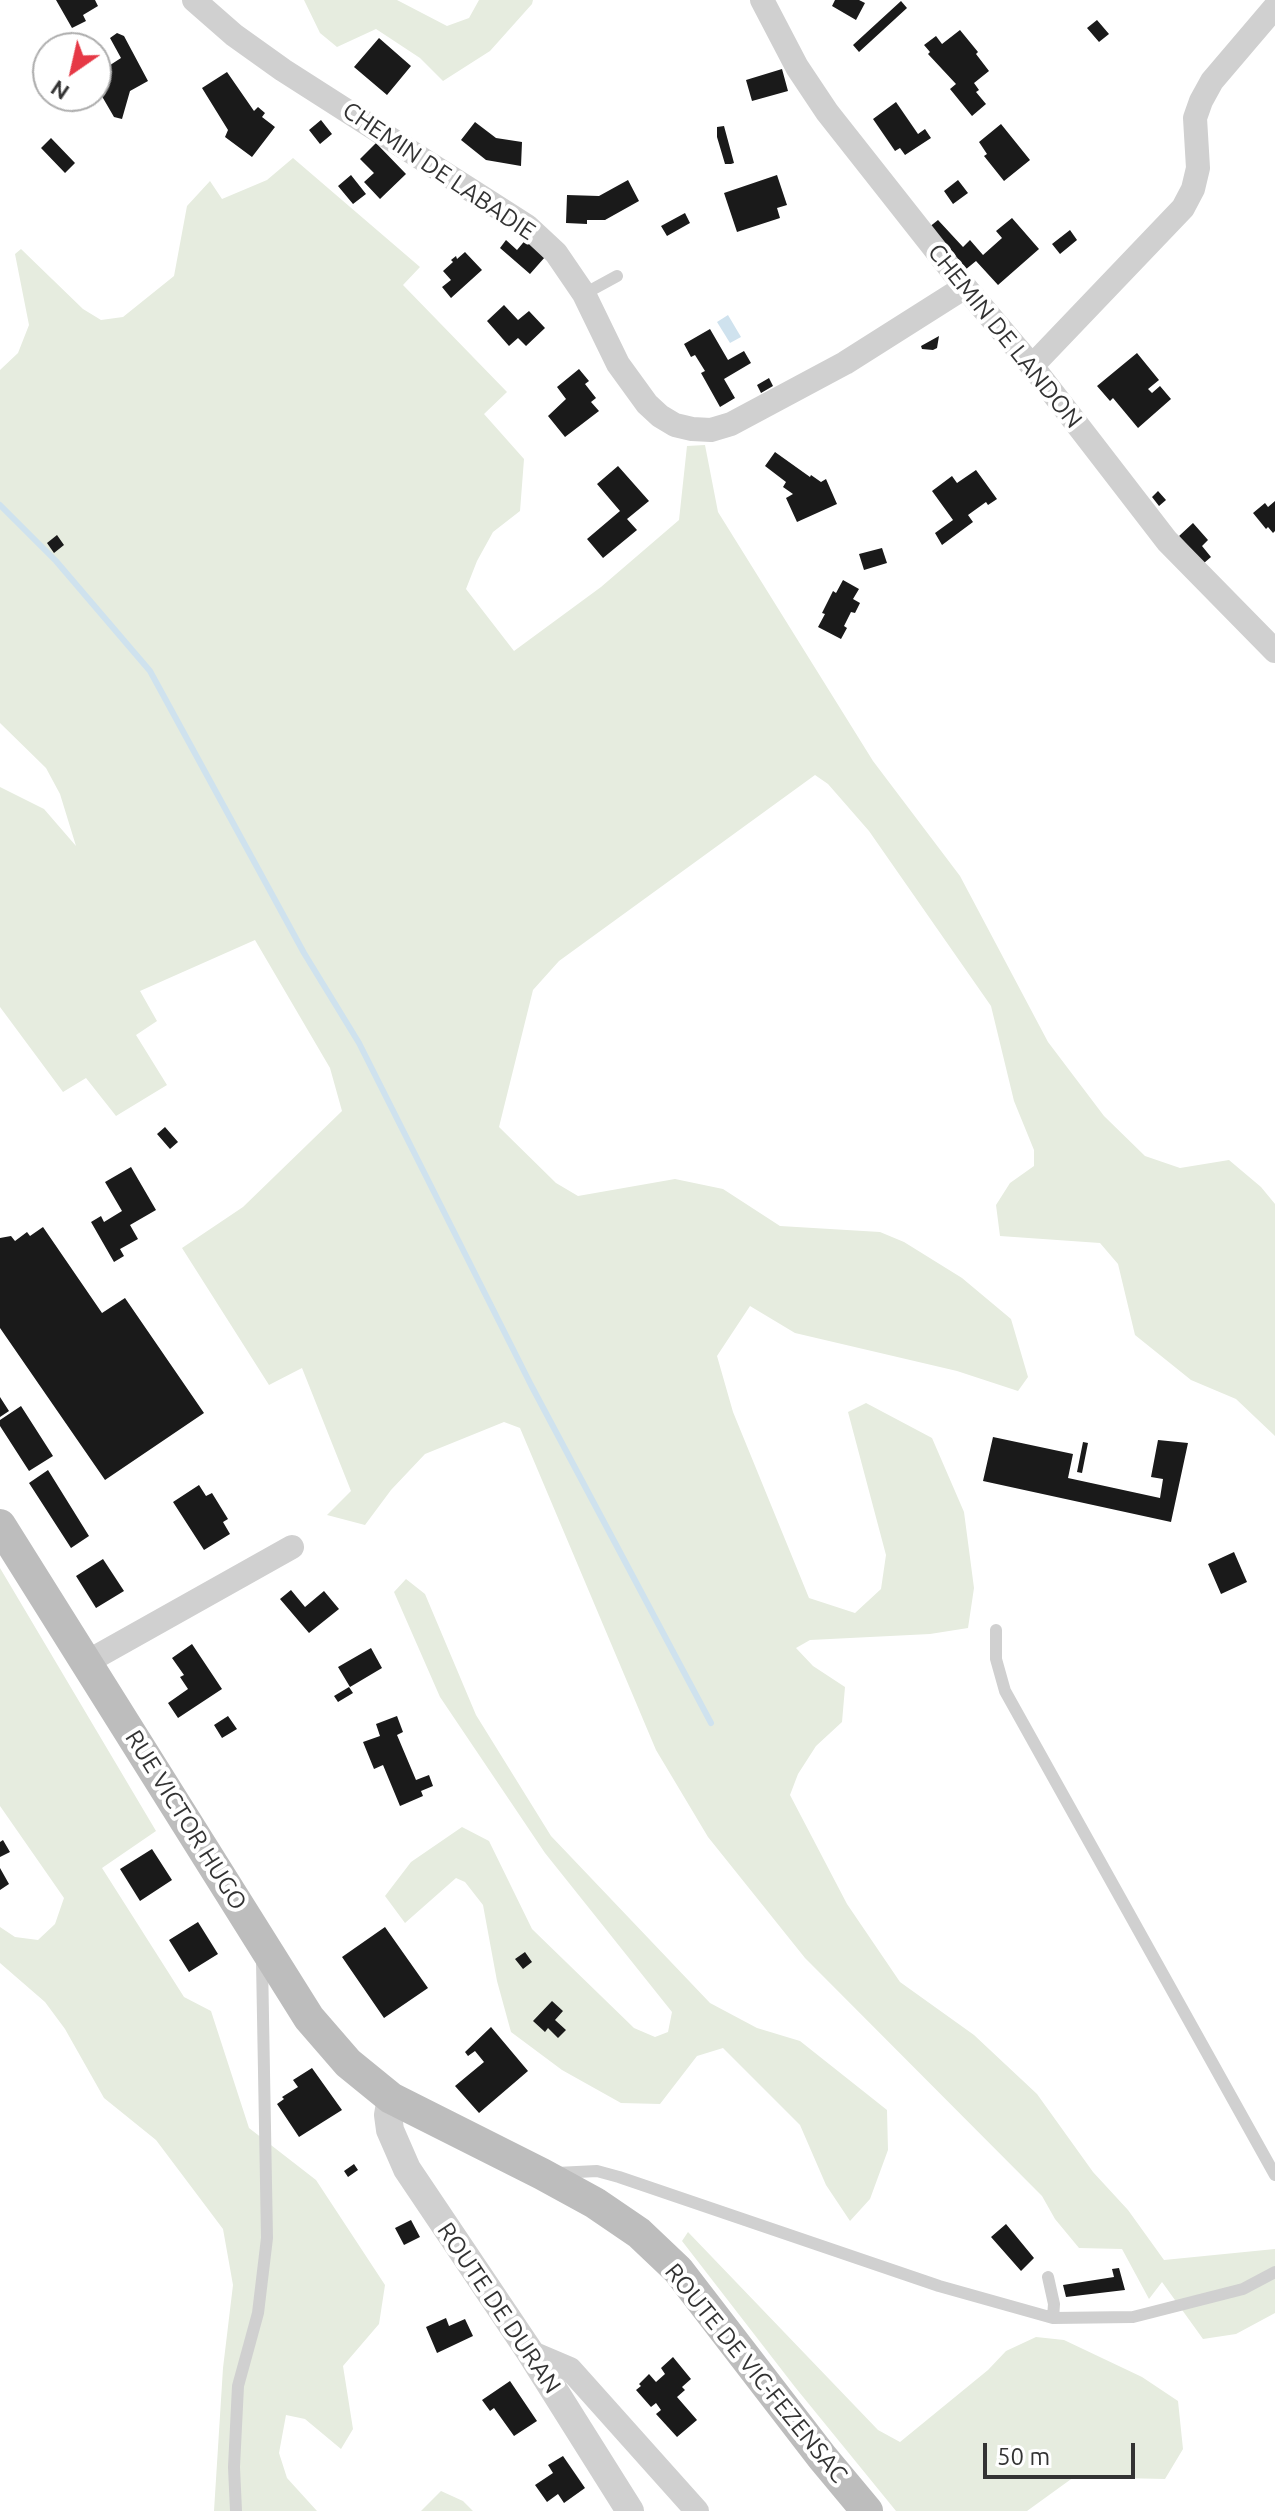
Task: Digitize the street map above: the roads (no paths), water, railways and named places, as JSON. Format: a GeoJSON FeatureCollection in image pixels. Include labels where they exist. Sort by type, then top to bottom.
{"type":"FeatureCollection","features":[{"type":"Feature","properties":{"kind":"main road","name":"RUE VICTOR HUGO"},"geometry":{"type":"LineString","coordinates":[[0,1525],[309,2018],[348,2063],[391,2098]]}},
{"type":"Feature","properties":{"kind":"main road","name":"ROUTE DE VIC-FEZENSAC"},"geometry":{"type":"LineString","coordinates":[[391,2098],[542,2174],[595,2203],[639,2233],[678,2270],[867,2511]]}},
{"type":"Feature","properties":{"kind":"street","name":"CHEMIN DE LABADIE"},"geometry":{"type":"LineString","coordinates":[[194,0],[234,35],[283,70],[527,226],[556,253],[584,294],[618,364],[647,404],[675,425],[711,430],[731,424],[845,363],[965,287]]}},
{"type":"Feature","properties":{"kind":"street","name":"CHEMIN DE LANDON"},"geometry":{"type":"LineString","coordinates":[[762,0],[797,67],[827,112],[965,287],[1032,366],[1167,541],[1275,651]]}},
{"type":"Feature","properties":{"kind":"street"},"geometry":{"type":"LineString","coordinates":[[1032,366],[1183,208],[1193,189],[1198,168],[1195,118],[1201,101],[1212,81],[1275,7]]}},
{"type":"Feature","properties":{"kind":"street"},"geometry":{"type":"LineString","coordinates":[[87,1662],[292,1547]]}},
{"type":"Feature","properties":{"kind":"street","name":"ROUTE DE DURAN"},"geometry":{"type":"LineString","coordinates":[[391,2098],[388,2115],[390,2130],[407,2169],[530,2352],[630,2511]]}},
{"type":"Feature","properties":{"kind":"street"},"geometry":{"type":"LineString","coordinates":[[530,2352],[570,2369],[697,2511]]}},
{"type":"Feature","properties":{"kind":"lane"},"geometry":{"type":"LineString","coordinates":[[584,294],[617,276]]}},
{"type":"Feature","properties":{"kind":"lane"},"geometry":{"type":"LineString","coordinates":[[996,1630],[996,1659],[1005,1691],[1275,2175]]}},
{"type":"Feature","properties":{"kind":"lane"},"geometry":{"type":"LineString","coordinates":[[236,2511],[234,2467],[238,2386],[258,2313],[267,2238],[262,1942]]}},
{"type":"Feature","properties":{"kind":"lane"},"geometry":{"type":"LineString","coordinates":[[542,2174],[597,2171],[619,2177],[939,2286],[1053,2318],[1133,2317],[1243,2289],[1275,2272]]}},
{"type":"Feature","properties":{"kind":"lane"},"geometry":{"type":"LineString","coordinates":[[1048,2277],[1054,2304],[1053,2318]]}},
{"type":"Feature","properties":{"kind":"water"},"geometry":{"type":"Polygon","coordinates":[[[728,315],[741,337],[730,343],[717,322],[728,315]]]}},
{"type":"Feature","properties":{"kind":"waterway"},"geometry":{"type":"LineString","coordinates":[[0,505],[56,561],[150,671],[304,953],[359,1043],[531,1385],[711,1723]]}}]}
